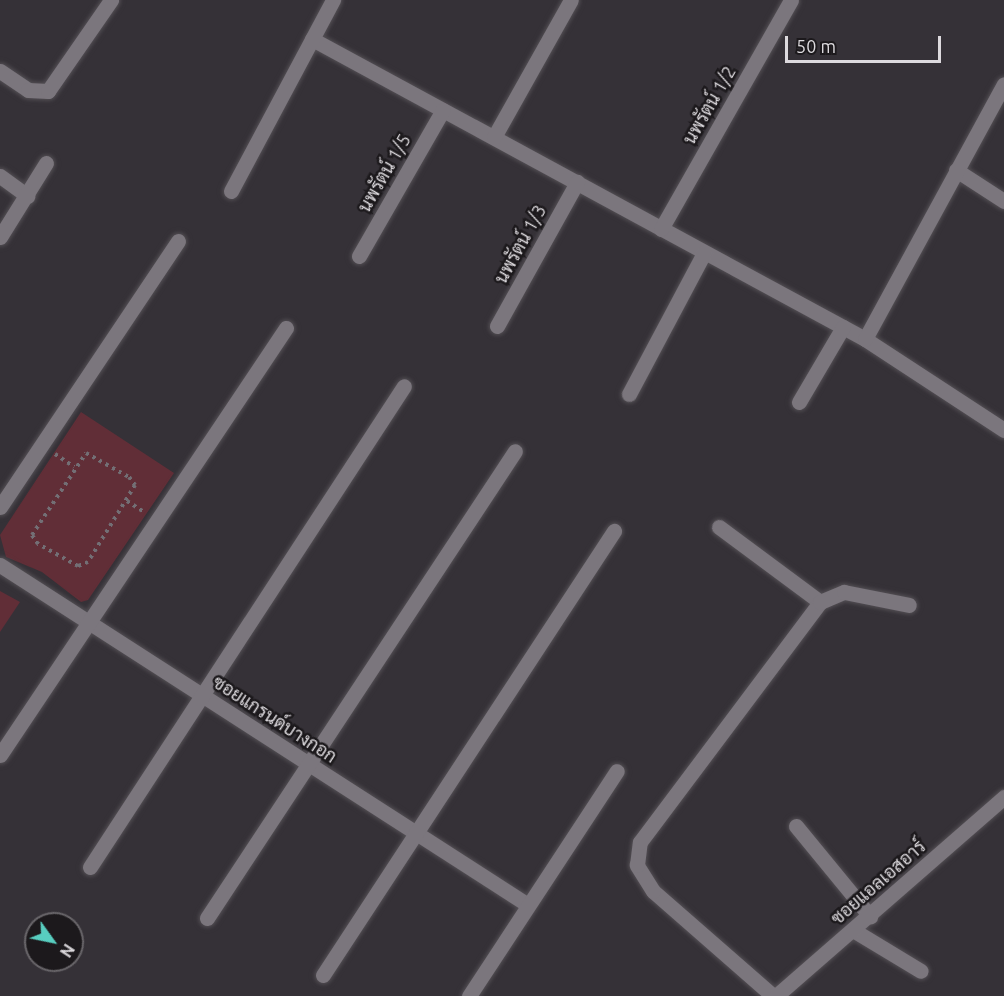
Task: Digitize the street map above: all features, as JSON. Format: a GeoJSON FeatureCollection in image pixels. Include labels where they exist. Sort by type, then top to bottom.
{"type":"FeatureCollection","features":[{"type":"Feature","properties":{"kind":"street"},"geometry":{"type":"LineString","coordinates":[[0,71],[28,90],[48,92],[111,0]]}},
{"type":"Feature","properties":{"kind":"street"},"geometry":{"type":"LineString","coordinates":[[231,191],[333,0]]}},
{"type":"Feature","properties":{"kind":"street"},"geometry":{"type":"LineString","coordinates":[[494,137],[571,0]]}},
{"type":"Feature","properties":{"kind":"street","name":"นพรัตน์ 1/2"},"geometry":{"type":"LineString","coordinates":[[661,229],[792,0]]}},
{"type":"Feature","properties":{"kind":"street"},"geometry":{"type":"LineString","coordinates":[[312,39],[865,339],[1004,430]]}},
{"type":"Feature","properties":{"kind":"street"},"geometry":{"type":"LineString","coordinates":[[865,339],[1004,84]]}},
{"type":"Feature","properties":{"kind":"street","name":"นพรัตน์ 1/5"},"geometry":{"type":"LineString","coordinates":[[359,256],[443,110]]}},
{"type":"Feature","properties":{"kind":"street"},"geometry":{"type":"LineString","coordinates":[[0,237],[28,196],[46,163]]}},
{"type":"Feature","properties":{"kind":"street"},"geometry":{"type":"LineString","coordinates":[[956,170],[1004,201]]}},
{"type":"Feature","properties":{"kind":"street"},"geometry":{"type":"LineString","coordinates":[[0,177],[28,196]]}},
{"type":"Feature","properties":{"kind":"street","name":"นพรัตน์ 1/3"},"geometry":{"type":"LineString","coordinates":[[497,326],[577,182]]}},
{"type":"Feature","properties":{"kind":"street"},"geometry":{"type":"LineString","coordinates":[[0,507],[178,241]]}},
{"type":"Feature","properties":{"kind":"street"},"geometry":{"type":"LineString","coordinates":[[629,394],[704,253]]}},
{"type":"Feature","properties":{"kind":"street"},"geometry":{"type":"LineString","coordinates":[[799,402],[843,327]]}},
{"type":"Feature","properties":{"kind":"street"},"geometry":{"type":"LineString","coordinates":[[0,755],[286,328]]}},
{"type":"Feature","properties":{"kind":"street"},"geometry":{"type":"LineString","coordinates":[[90,867],[404,386]]}},
{"type":"Feature","properties":{"kind":"street"},"geometry":{"type":"LineString","coordinates":[[207,918],[515,451]]}},
{"type":"Feature","properties":{"kind":"street"},"geometry":{"type":"LineString","coordinates":[[719,527],[820,602]]}},
{"type":"Feature","properties":{"kind":"street"},"geometry":{"type":"LineString","coordinates":[[323,975],[614,531]]}},
{"type":"Feature","properties":{"kind":"street","name":"ซอยแกรนด์บางกอก"},"geometry":{"type":"LineString","coordinates":[[0,566],[528,905]]}},
{"type":"Feature","properties":{"kind":"street"},"geometry":{"type":"LineString","coordinates":[[775,996],[653,891],[637,865],[640,842],[820,602],[844,592],[909,605]]}},
{"type":"Feature","properties":{"kind":"street"},"geometry":{"type":"LineString","coordinates":[[469,996],[617,771]]}},
{"type":"Feature","properties":{"kind":"street","name":"ซอยแอลเอสอาร์"},"geometry":{"type":"LineString","coordinates":[[775,996],[870,916],[1004,797]]}},
{"type":"Feature","properties":{"kind":"street"},"geometry":{"type":"LineString","coordinates":[[796,826],[870,916]]}},
{"type":"Feature","properties":{"kind":"street"},"geometry":{"type":"LineString","coordinates":[[853,930],[921,971]]}},
{"type":"Feature","properties":{"kind":"path"},"geometry":{"type":"LineString","coordinates":[[86,453],[129,477],[135,490],[127,501],[82,565],[73,564],[33,540],[33,529],[86,453]]}},
{"type":"Feature","properties":{"kind":"shaded area"},"geometry":{"type":"Polygon","coordinates":[[[81,412],[174,473],[88,600],[81,602],[42,572],[6,557],[0,535],[81,412]]]}},
{"type":"Feature","properties":{"kind":"shaded area"},"geometry":{"type":"Polygon","coordinates":[[[0,591],[20,602],[0,632],[0,591]]]}}]}
